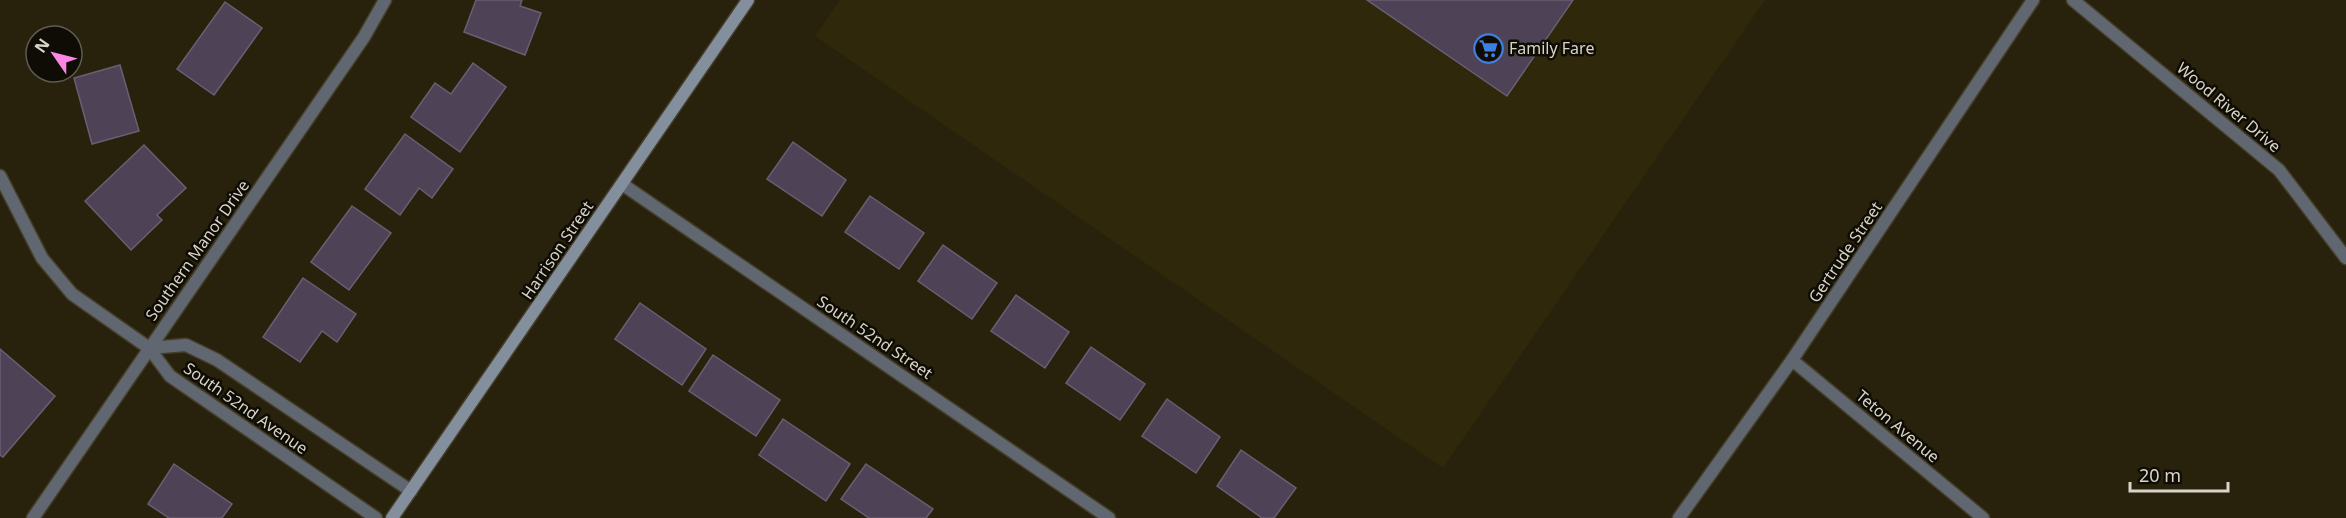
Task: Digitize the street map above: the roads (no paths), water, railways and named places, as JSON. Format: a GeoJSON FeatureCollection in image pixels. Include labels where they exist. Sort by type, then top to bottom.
{"type":"FeatureCollection","features":[{"type":"Feature","properties":{"kind":"main road","name":"Harrison Street"},"geometry":{"type":"LineString","coordinates":[[392,518],[748,0]]}},
{"type":"Feature","properties":{"kind":"street","name":"Southern Manor Drive"},"geometry":{"type":"LineString","coordinates":[[33,518],[364,37],[385,0]]}},
{"type":"Feature","properties":{"kind":"street","name":"Gertrude Street"},"geometry":{"type":"LineString","coordinates":[[1679,518],[1792,360],[2033,0]]}},
{"type":"Feature","properties":{"kind":"street","name":"Wood River Drive"},"geometry":{"type":"LineString","coordinates":[[2073,0],[2279,170],[2346,258]]}},
{"type":"Feature","properties":{"kind":"street"},"geometry":{"type":"LineString","coordinates":[[0,176],[42,258],[72,294],[149,348]]}},
{"type":"Feature","properties":{"kind":"street","name":"South 52nd Street"},"geometry":{"type":"LineString","coordinates":[[622,184],[1109,518]]}},
{"type":"Feature","properties":{"kind":"street","name":"South 52nd Avenue"},"geometry":{"type":"LineString","coordinates":[[149,348],[186,345],[217,360],[411,490]]}},
{"type":"Feature","properties":{"kind":"street","name":"South 52nd Avenue"},"geometry":{"type":"LineString","coordinates":[[149,348],[170,376],[376,518]]}},
{"type":"Feature","properties":{"kind":"street","name":"Teton Avenue"},"geometry":{"type":"LineString","coordinates":[[1792,360],[1983,518]]}},
{"type":"Feature","properties":{"kind":"place","name":"Family Fare"},"geometry":{"type":"Point","coordinates":[1488,48]}}]}
